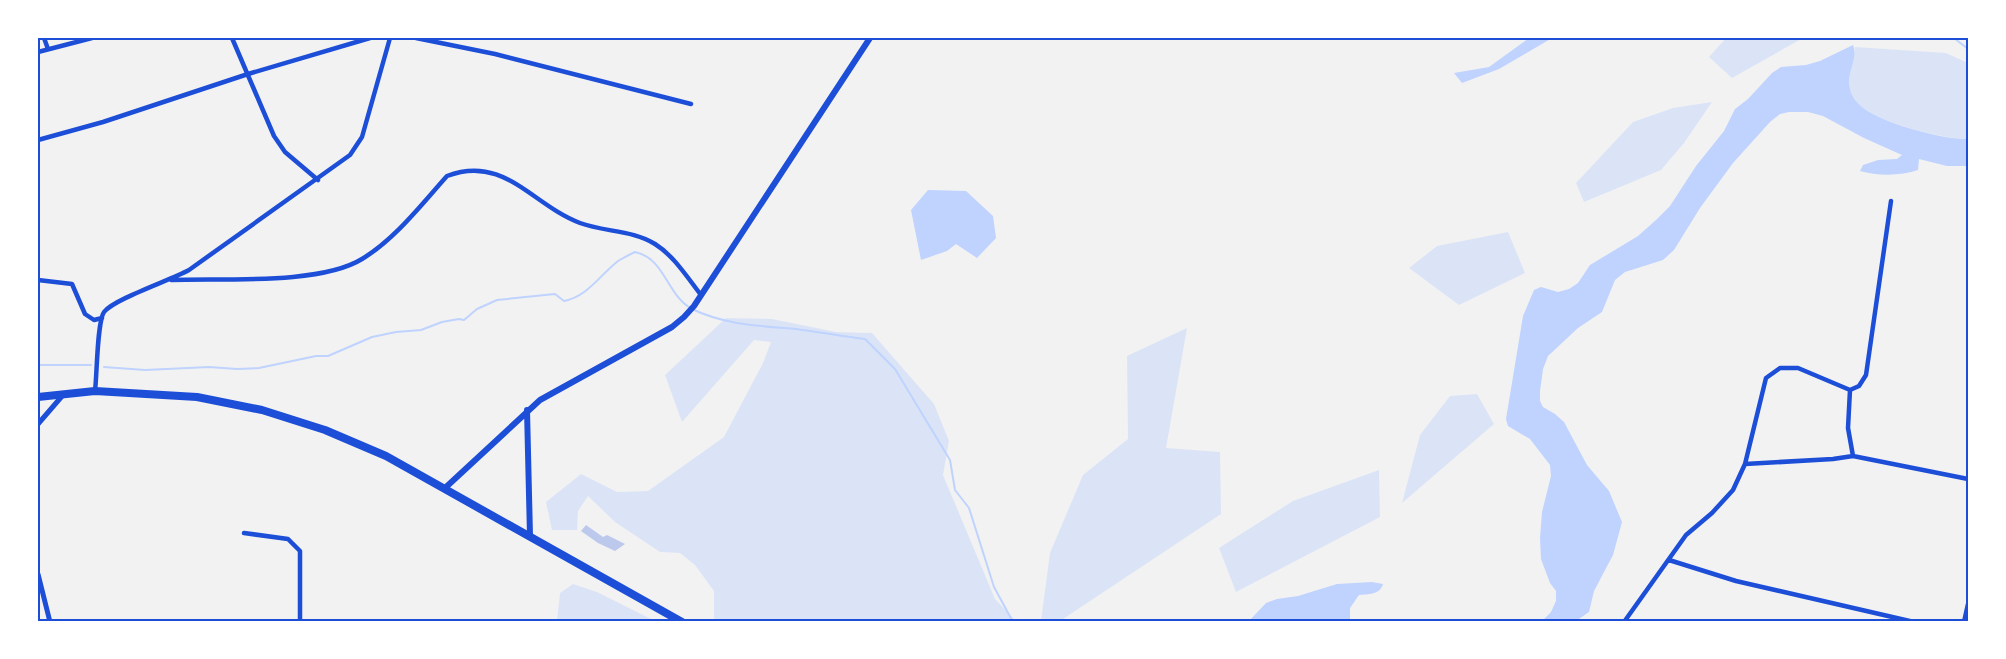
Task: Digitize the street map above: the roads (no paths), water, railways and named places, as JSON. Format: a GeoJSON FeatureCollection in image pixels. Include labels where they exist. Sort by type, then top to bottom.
{"type":"FeatureCollection","features":[{"type":"Feature","properties":{"kind":"highway"},"geometry":{"type":"LineString","coordinates":[[38,397],[95,392],[165,394],[230,403],[284,416],[356,442],[445,488],[680,620]]}},
{"type":"Feature","properties":{"kind":"main road"},"geometry":{"type":"LineString","coordinates":[[445,488],[540,400],[672,327],[692,309],[870,38]]}},
{"type":"Feature","properties":{"kind":"main road"},"geometry":{"type":"LineString","coordinates":[[527,410],[530,536]]}},
{"type":"Feature","properties":{"kind":"street"},"geometry":{"type":"LineString","coordinates":[[44,38],[48,49]]}},
{"type":"Feature","properties":{"kind":"street"},"geometry":{"type":"LineString","coordinates":[[38,52],[92,38]]}},
{"type":"Feature","properties":{"kind":"street"},"geometry":{"type":"LineString","coordinates":[[232,38],[274,136],[285,153],[318,180]]}},
{"type":"Feature","properties":{"kind":"street"},"geometry":{"type":"LineString","coordinates":[[38,140],[103,122],[248,74],[370,38]]}},
{"type":"Feature","properties":{"kind":"street"},"geometry":{"type":"LineString","coordinates":[[95,392],[104,312],[139,291],[171,280],[189,270],[350,155],[362,136],[390,38]]}},
{"type":"Feature","properties":{"kind":"street"},"geometry":{"type":"LineString","coordinates":[[416,38],[495,54],[691,104]]}},
{"type":"Feature","properties":{"kind":"street"},"geometry":{"type":"LineString","coordinates":[[171,280],[288,277],[317,274],[341,268],[359,261],[379,248],[447,176],[460,171],[474,170],[503,176],[557,212],[577,222],[604,231],[636,236],[653,242],[666,251],[700,295]]}},
{"type":"Feature","properties":{"kind":"street"},"geometry":{"type":"LineString","coordinates":[[1624,621],[1686,535],[1712,513],[1733,490],[1745,464],[1766,378],[1780,368],[1798,368],[1850,390],[1859,386],[1866,375],[1891,201]]}},
{"type":"Feature","properties":{"kind":"street"},"geometry":{"type":"LineString","coordinates":[[38,280],[72,284],[84,314],[93,320],[102,318]]}},
{"type":"Feature","properties":{"kind":"street"},"geometry":{"type":"LineString","coordinates":[[1850,390],[1848,428],[1853,456]]}},
{"type":"Feature","properties":{"kind":"street"},"geometry":{"type":"LineString","coordinates":[[38,424],[63,395]]}},
{"type":"Feature","properties":{"kind":"street"},"geometry":{"type":"LineString","coordinates":[[1745,464],[1853,456],[1968,479]]}},
{"type":"Feature","properties":{"kind":"street"},"geometry":{"type":"LineString","coordinates":[[244,533],[288,539],[300,551],[300,621]]}},
{"type":"Feature","properties":{"kind":"street"},"geometry":{"type":"LineString","coordinates":[[1669,560],[1736,581],[1914,621]]}},
{"type":"Feature","properties":{"kind":"street"},"geometry":{"type":"LineString","coordinates":[[38,574],[50,621]]}},
{"type":"Feature","properties":{"kind":"street"},"geometry":{"type":"LineString","coordinates":[[1964,621],[1968,604]]}},
{"type":"Feature","properties":{"kind":"water"},"geometry":{"type":"Polygon","coordinates":[[[1529,38],[1552,38],[1499,69],[1462,83],[1454,73],[1489,67],[1529,38]]]}},
{"type":"Feature","properties":{"kind":"water"},"geometry":{"type":"Polygon","coordinates":[[[1853,45],[1854,55],[1849,83],[1855,100],[1872,114],[1898,125],[1944,137],[1968,139],[1968,166],[1947,166],[1919,159],[1918,170],[1911,172],[1889,175],[1860,171],[1863,165],[1878,160],[1897,159],[1902,155],[1823,116],[1808,112],[1780,114],[1733,163],[1700,208],[1674,250],[1663,260],[1625,272],[1615,280],[1602,312],[1578,328],[1548,356],[1543,369],[1540,401],[1543,407],[1564,422],[1587,465],[1609,491],[1622,522],[1613,555],[1594,591],[1589,612],[1576,621],[1542,621],[1551,612],[1556,601],[1556,591],[1550,583],[1541,559],[1540,538],[1542,512],[1551,476],[1550,465],[1530,439],[1508,426],[1506,419],[1523,316],[1534,290],[1541,287],[1558,292],[1569,289],[1578,283],[1590,265],[1638,236],[1656,220],[1670,206],[1696,166],[1724,131],[1735,109],[1748,99],[1772,73],[1781,67],[1806,65],[1820,61],[1853,45]]]}},
{"type":"Feature","properties":{"kind":"water"},"geometry":{"type":"Polygon","coordinates":[[[928,190],[966,191],[993,216],[996,238],[977,258],[956,244],[947,251],[921,260],[911,210],[928,190]]]}},
{"type":"Feature","properties":{"kind":"water"},"geometry":{"type":"Polygon","coordinates":[[[1372,582],[1383,584],[1376,592],[1359,595],[1350,608],[1350,621],[1249,621],[1266,603],[1277,599],[1298,596],[1337,584],[1372,582]]]}},
{"type":"Feature","properties":{"kind":"waterway"},"geometry":{"type":"LineString","coordinates":[[1954,38],[1968,49]]}},
{"type":"Feature","properties":{"kind":"waterway"},"geometry":{"type":"LineString","coordinates":[[104,367],[145,370],[209,367],[259,368],[316,356],[328,356],[372,337],[421,330],[442,322],[464,320],[477,309],[497,300],[555,294],[564,301],[580,295],[618,261],[635,252],[645,256],[660,269],[684,303],[704,314],[743,324],[865,339],[895,369],[950,460],[955,490],[969,508],[994,587],[1013,622]]}},
{"type":"Feature","properties":{"kind":"waterway"},"geometry":{"type":"LineString","coordinates":[[38,365],[91,365]]}}]}
